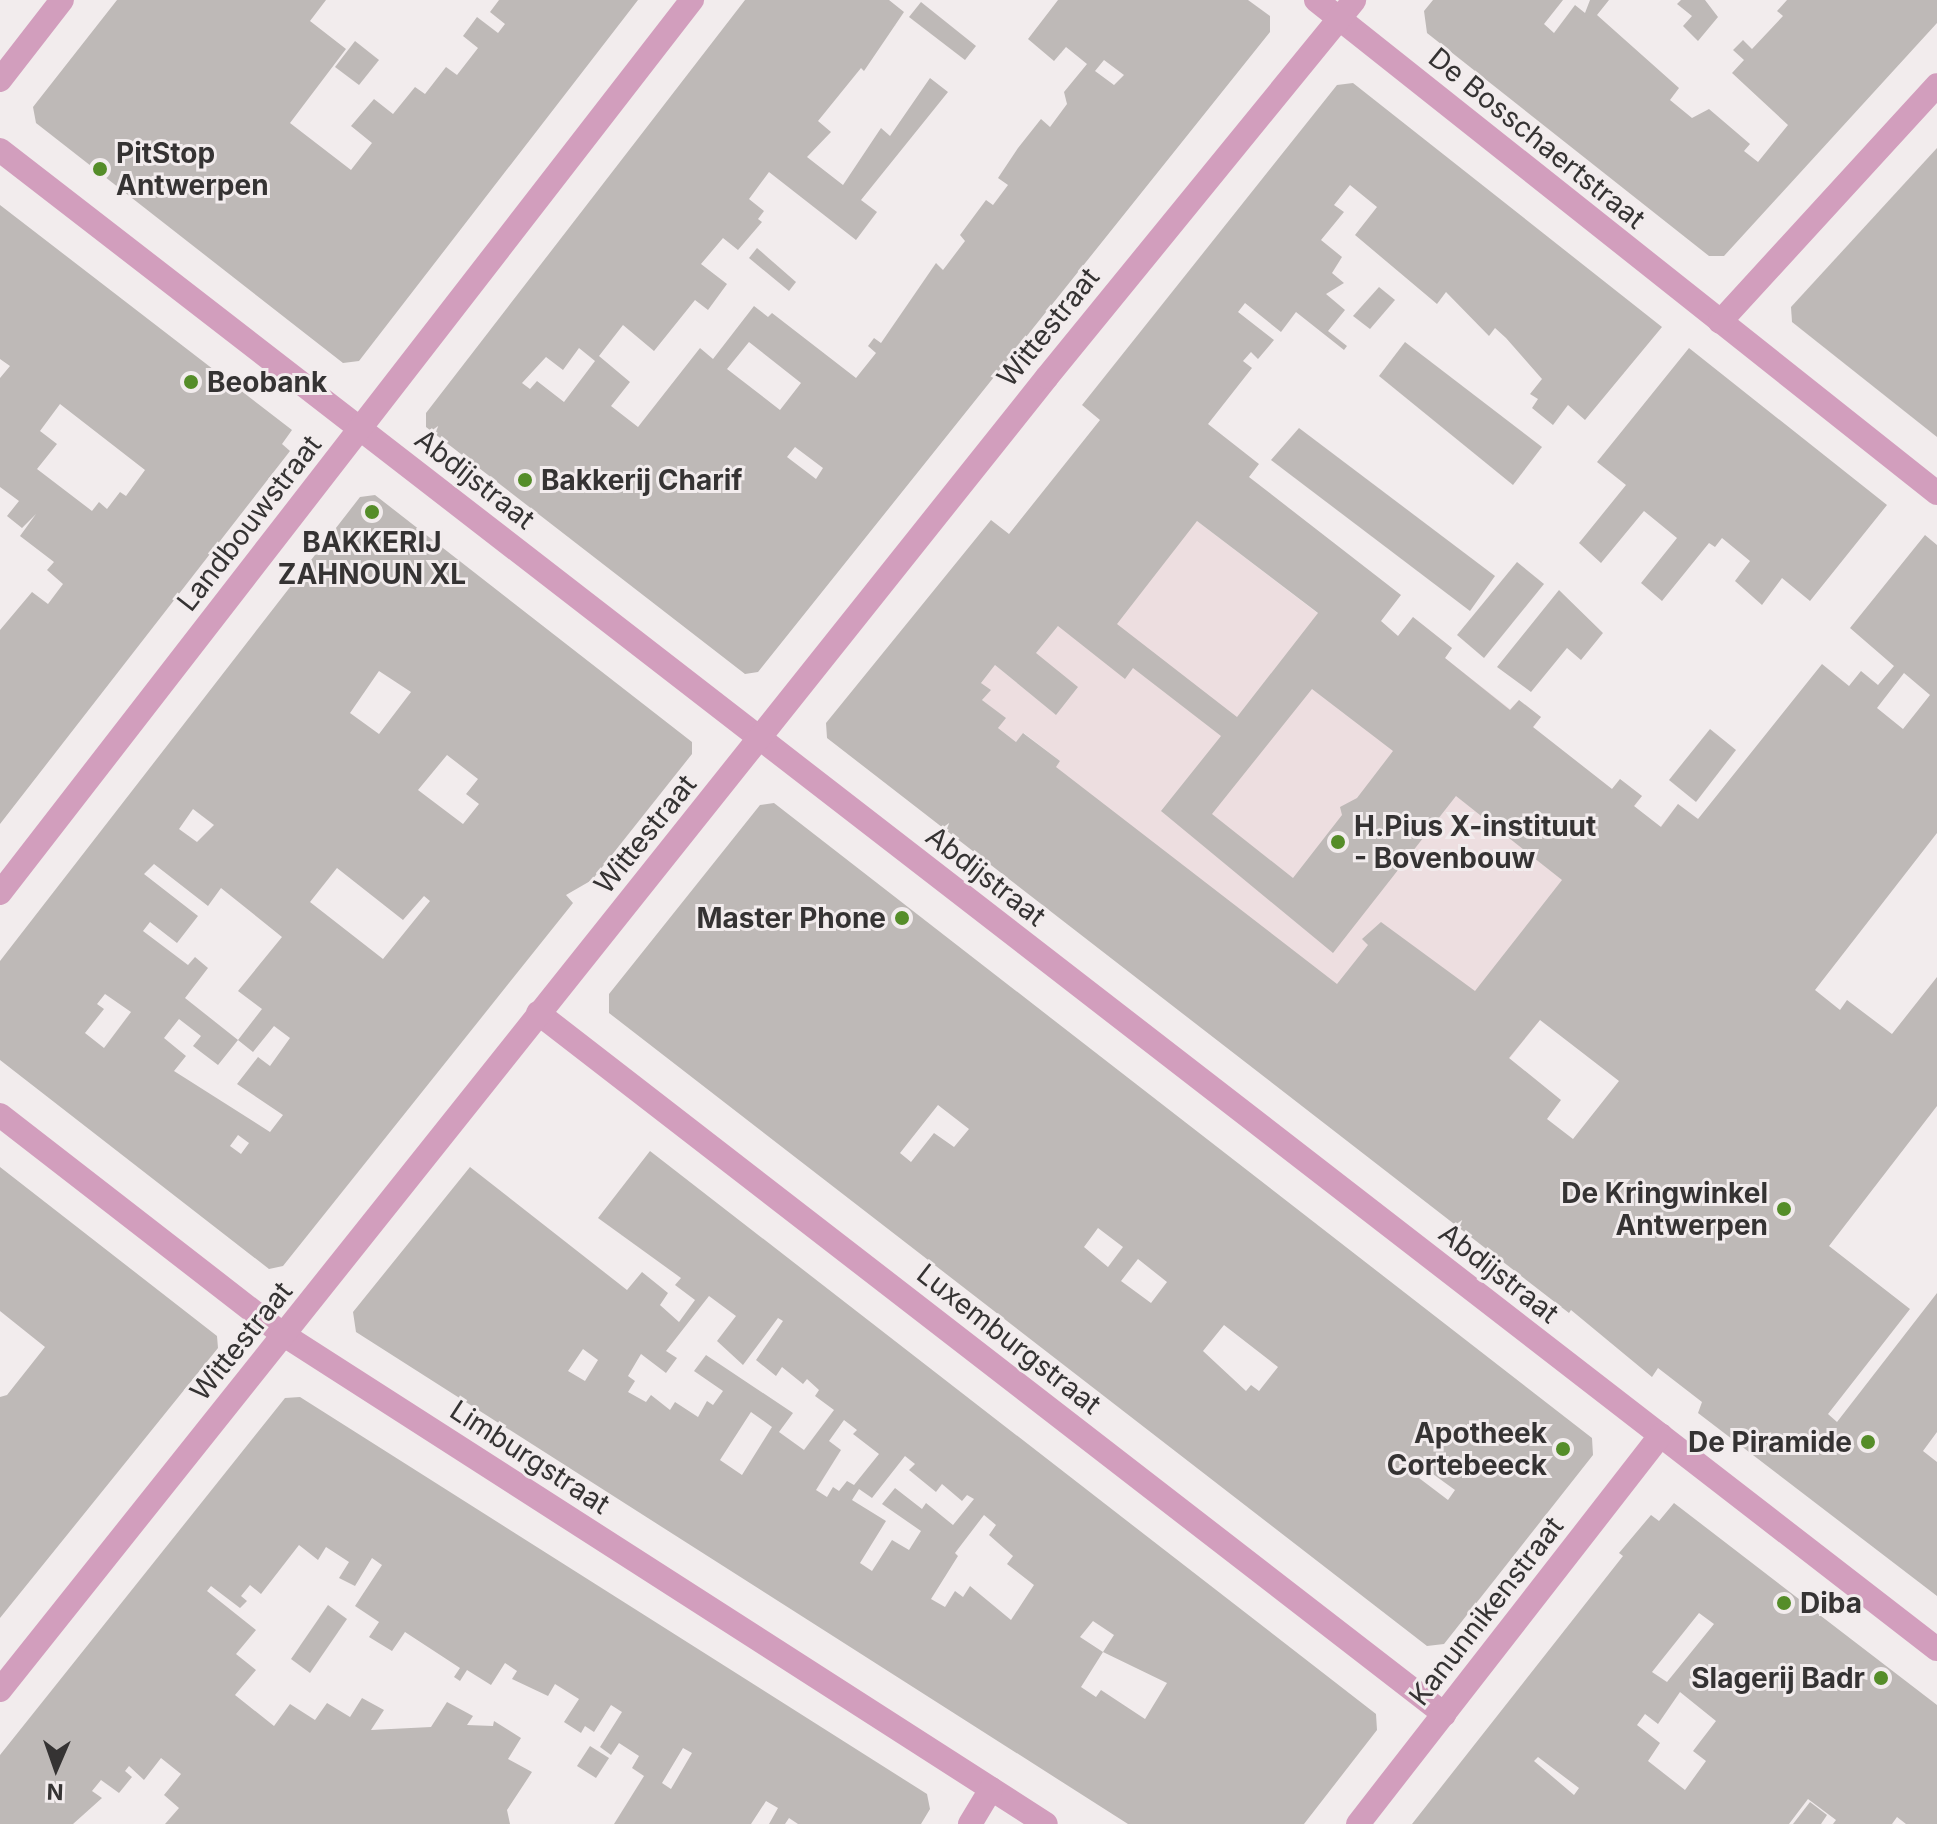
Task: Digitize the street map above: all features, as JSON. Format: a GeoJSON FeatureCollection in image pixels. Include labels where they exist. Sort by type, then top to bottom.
{"type":"FeatureCollection","features":[{"type":"Feature","properties":{"kind":"street"},"geometry":{"type":"LineString","coordinates":[[0,80],[62,0]]}},
{"type":"Feature","properties":{"kind":"street","name":"Landbouwstraat"},"geometry":{"type":"LineString","coordinates":[[0,893],[692,0]]}},
{"type":"Feature","properties":{"kind":"street","name":"De Bosschaertstraat"},"geometry":{"type":"LineString","coordinates":[[1316,0],[1347,9],[1720,322],[1937,493]]}},
{"type":"Feature","properties":{"kind":"street","name":"Wittestraat"},"geometry":{"type":"LineString","coordinates":[[0,1690],[538,1013],[1347,9]]}},
{"type":"Feature","properties":{"kind":"street"},"geometry":{"type":"LineString","coordinates":[[1720,322],[1937,85]]}},
{"type":"Feature","properties":{"kind":"street","name":"Abdijstraat"},"geometry":{"type":"LineString","coordinates":[[0,150],[1937,1649]]}},
{"type":"Feature","properties":{"kind":"street","name":"Luxemburgstraat"},"geometry":{"type":"LineString","coordinates":[[538,1013],[1444,1714]]}},
{"type":"Feature","properties":{"kind":"street","name":"Limburgstraat"},"geometry":{"type":"LineString","coordinates":[[0,1115],[284,1335],[1046,1824]]}},
{"type":"Feature","properties":{"kind":"street","name":"Kanunnikenstraat"},"geometry":{"type":"LineString","coordinates":[[1358,1824],[1661,1435]]}},
{"type":"Feature","properties":{"kind":"street"},"geometry":{"type":"LineString","coordinates":[[970,1824],[991,1789]]}},
{"type":"Feature","properties":{"kind":"shaded area","name":"H.Pius X-instituut - Bovenbouw"},"geometry":{"type":"Polygon","coordinates":[[[1197,521],[1367,651],[1386,626],[1398,636],[1413,617],[1452,648],[1445,658],[1510,709],[1519,700],[1541,717],[1533,728],[1612,789],[1620,779],[1642,796],[1634,807],[1660,827],[1678,804],[1698,819],[1410,1185],[985,857],[1060,761],[1024,733],[1016,742],[998,728],[1005,718],[982,700],[990,690],[981,683],[995,665],[1055,714],[1036,653],[1058,626],[1197,521]]]}},
{"type":"Feature","properties":{"kind":"building"},"geometry":{"type":"Polygon","coordinates":[[[117,0],[326,0],[310,21],[346,49],[290,123],[351,170],[372,143],[351,126],[374,99],[393,114],[415,87],[425,94],[446,67],[457,75],[478,48],[463,36],[477,17],[498,33],[505,24],[490,12],[499,0],[638,0],[359,361],[343,363],[36,123],[33,107],[117,0]]]}},
{"type":"Feature","properties":{"kind":"building"},"geometry":{"type":"Polygon","coordinates":[[[745,0],[889,0],[904,12],[864,71],[861,68],[818,121],[831,132],[807,157],[843,185],[881,128],[890,136],[930,78],[948,92],[861,200],[877,212],[856,240],[769,172],[749,199],[764,211],[758,219],[762,222],[738,250],[723,238],[701,264],[727,284],[708,310],[695,300],[654,351],[623,325],[599,356],[630,382],[611,406],[638,427],[700,348],[713,359],[754,306],[768,317],[772,313],[856,378],[876,353],[868,346],[874,338],[881,343],[936,263],[943,270],[965,241],[960,235],[986,200],[993,205],[1008,185],[998,178],[1018,148],[1041,119],[1050,127],[1067,104],[1064,92],[1087,64],[1066,47],[1054,61],[1028,39],[1058,0],[1248,0],[1270,16],[1270,32],[758,672],[745,674],[426,427],[426,413],[745,0]],[[1104,60],[1095,71],[1114,85],[1124,75],[1104,60]],[[749,342],[727,369],[780,410],[801,383],[749,342]],[[579,348],[563,370],[546,357],[522,383],[530,389],[537,381],[564,402],[595,361],[579,348]],[[795,447],[787,457],[816,479],[823,468],[795,447]]]}},
{"type":"Feature","properties":{"kind":"building"},"geometry":{"type":"Polygon","coordinates":[[[1433,0],[1563,0],[1544,24],[1554,33],[1575,5],[1585,13],[1590,0],[1609,0],[1597,15],[1679,88],[1670,100],[1692,118],[1709,109],[1750,144],[1744,151],[1758,162],[1788,125],[1732,73],[1744,60],[1733,50],[1743,40],[1752,49],[1783,16],[1777,11],[1787,0],[1937,0],[1937,23],[1724,256],[1709,256],[1427,33],[1424,11],[1433,0]]]}},
{"type":"Feature","properties":{"kind":"building"},"geometry":{"type":"Polygon","coordinates":[[[1681,0],[1705,0],[1718,17],[1698,41],[1683,26],[1692,16],[1677,4],[1681,0]]]}},
{"type":"Feature","properties":{"kind":"building"},"geometry":{"type":"Polygon","coordinates":[[[921,2],[976,46],[965,60],[909,17],[921,2]]]}},
{"type":"Feature","properties":{"kind":"building"},"geometry":{"type":"Polygon","coordinates":[[[355,41],[379,60],[359,85],[335,67],[355,41]]]}},
{"type":"Feature","properties":{"kind":"building"},"geometry":{"type":"Polygon","coordinates":[[[1353,83],[1662,327],[1585,420],[1568,405],[1553,425],[1532,408],[1538,399],[1530,394],[1542,379],[1506,338],[1495,328],[1489,336],[1446,292],[1437,304],[1355,235],[1377,207],[1350,185],[1334,205],[1344,212],[1321,240],[1342,257],[1332,273],[1344,283],[1326,294],[1345,310],[1328,331],[1347,346],[1344,350],[1296,312],[1281,332],[1245,303],[1238,312],[1274,340],[1258,359],[1251,352],[1243,361],[1252,368],[1208,424],[1259,464],[1249,477],[1401,595],[1381,621],[1398,636],[1413,617],[1452,648],[1445,658],[1510,710],[1519,700],[1541,717],[1533,727],[1612,789],[1620,779],[1642,796],[1634,806],[1661,827],[1678,804],[1698,819],[1822,664],[1849,686],[1861,671],[1878,685],[1894,666],[1850,628],[1925,535],[1937,545],[1937,833],[1815,990],[1840,1010],[1847,1000],[1892,1034],[1937,977],[1937,1106],[1829,1246],[1910,1309],[1828,1414],[1837,1422],[1937,1293],[1937,1432],[1923,1451],[1937,1462],[1937,1596],[1698,1413],[1702,1402],[1658,1368],[1652,1377],[1571,1310],[1569,1313],[827,738],[826,723],[991,520],[1009,534],[1100,420],[1082,405],[1337,85],[1353,83]],[[1197,521],[1117,624],[1237,717],[1318,613],[1197,521]],[[1058,626],[1036,653],[1078,687],[1056,715],[995,665],[981,683],[991,690],[982,700],[1006,718],[998,728],[1016,742],[1023,733],[1060,761],[1056,767],[1337,984],[1368,945],[1362,939],[1381,922],[1475,991],[1562,880],[1456,796],[1333,953],[1161,811],[1221,736],[1133,668],[1125,679],[1058,626]],[[1904,673],[1877,708],[1903,729],[1930,695],[1904,673]],[[1312,689],[1212,814],[1293,878],[1342,815],[1340,807],[1357,798],[1393,751],[1312,689]],[[1540,1020],[1509,1058],[1561,1100],[1547,1119],[1573,1139],[1619,1081],[1540,1020]]]}},
{"type":"Feature","properties":{"kind":"building"},"geometry":{"type":"Polygon","coordinates":[[[1937,148],[1937,437],[1792,322],[1791,307],[1937,148]]]}},
{"type":"Feature","properties":{"kind":"building"},"geometry":{"type":"Polygon","coordinates":[[[0,205],[292,430],[282,444],[290,451],[0,824],[0,630],[32,592],[48,604],[63,584],[47,570],[54,562],[20,536],[36,514],[22,528],[7,516],[19,501],[0,487],[0,378],[10,366],[0,359],[0,205]],[[60,404],[40,431],[57,444],[37,469],[92,511],[99,502],[107,509],[120,492],[126,496],[145,470],[60,404]]]}},
{"type":"Feature","properties":{"kind":"building"},"geometry":{"type":"Polygon","coordinates":[[[757,248],[796,282],[789,291],[749,258],[757,248]]]}},
{"type":"Feature","properties":{"kind":"building"},"geometry":{"type":"Polygon","coordinates":[[[1379,287],[1395,300],[1370,329],[1353,316],[1379,287]]]}},
{"type":"Feature","properties":{"kind":"building"},"geometry":{"type":"Polygon","coordinates":[[[1405,342],[1542,447],[1513,485],[1379,376],[1405,342]]]}},
{"type":"Feature","properties":{"kind":"building"},"geometry":{"type":"Polygon","coordinates":[[[1689,348],[1887,505],[1810,601],[1782,578],[1762,605],[1735,581],[1750,561],[1722,538],[1715,547],[1709,543],[1662,601],[1641,583],[1677,538],[1644,511],[1601,563],[1579,543],[1626,485],[1597,462],[1689,348]]]}},
{"type":"Feature","properties":{"kind":"building"},"geometry":{"type":"Polygon","coordinates":[[[1299,428],[1495,576],[1470,611],[1271,460],[1299,428]]]}},
{"type":"Feature","properties":{"kind":"building"},"geometry":{"type":"Polygon","coordinates":[[[375,495],[692,742],[692,754],[592,880],[566,895],[573,903],[283,1266],[269,1269],[0,1060],[0,961],[360,497],[375,495]],[[379,671],[350,713],[379,734],[411,692],[379,671]],[[447,755],[418,790],[463,824],[479,804],[466,794],[478,779],[447,755]],[[193,809],[179,829],[197,842],[214,825],[193,809]],[[154,864],[144,874],[198,916],[177,943],[150,922],[143,931],[188,965],[195,957],[208,968],[185,998],[238,1040],[262,1009],[238,991],[282,937],[221,888],[208,906],[154,864]],[[337,868],[310,902],[383,959],[430,901],[424,896],[403,920],[337,868]],[[105,994],[97,1004],[104,1009],[85,1033],[104,1048],[131,1012],[105,994]],[[179,1019],[164,1038],[186,1056],[174,1071],[270,1132],[283,1115],[237,1084],[258,1057],[270,1066],[290,1038],[274,1026],[253,1052],[238,1040],[218,1065],[193,1046],[201,1036],[179,1019]],[[238,1135],[230,1146],[241,1154],[249,1143],[238,1135]]]}},
{"type":"Feature","properties":{"kind":"building"},"geometry":{"type":"Polygon","coordinates":[[[1517,562],[1544,584],[1484,658],[1457,635],[1517,562]]]}},
{"type":"Feature","properties":{"kind":"building"},"geometry":{"type":"Polygon","coordinates":[[[1559,590],[1603,633],[1581,660],[1567,648],[1531,692],[1497,667],[1559,590]]]}},
{"type":"Feature","properties":{"kind":"building"},"geometry":{"type":"Polygon","coordinates":[[[1710,729],[1736,750],[1696,802],[1669,780],[1710,729]]]}},
{"type":"Feature","properties":{"kind":"building"},"geometry":{"type":"Polygon","coordinates":[[[774,803],[1592,1438],[1593,1455],[1444,1644],[1427,1646],[609,1013],[609,994],[760,805],[774,803]],[[938,1105],[900,1153],[911,1162],[934,1133],[954,1147],[969,1129],[938,1105]],[[1098,1228],[1084,1247],[1108,1267],[1123,1247],[1098,1228]],[[1138,1259],[1121,1281],[1151,1303],[1167,1282],[1138,1259]],[[1224,1325],[1203,1351],[1246,1391],[1251,1385],[1259,1391],[1278,1367],[1224,1325]],[[1426,1469],[1419,1478],[1448,1500],[1455,1490],[1426,1469]]]}},
{"type":"Feature","properties":{"kind":"building"},"geometry":{"type":"Polygon","coordinates":[[[650,1151],[1376,1714],[1377,1730],[1304,1824],[1128,1824],[356,1332],[353,1312],[470,1167],[627,1290],[642,1272],[668,1293],[660,1305],[679,1322],[695,1300],[675,1285],[681,1278],[598,1218],[650,1151]],[[709,1296],[666,1351],[677,1358],[666,1373],[641,1354],[628,1376],[635,1381],[628,1392],[646,1402],[651,1395],[670,1410],[675,1402],[698,1417],[707,1401],[713,1405],[723,1391],[694,1371],[706,1355],[793,1413],[779,1432],[804,1450],[834,1410],[815,1396],[819,1390],[807,1379],[803,1384],[782,1367],[776,1376],[756,1360],[783,1321],[778,1318],[743,1365],[717,1341],[736,1316],[709,1296]],[[583,1349],[568,1371],[585,1381],[598,1360],[583,1349]],[[751,1412],[720,1460],[742,1475],[772,1427],[751,1412]],[[844,1420],[829,1441],[841,1450],[816,1490],[827,1497],[833,1487],[839,1491],[847,1481],[854,1485],[879,1454],[853,1434],[857,1430],[844,1420]],[[905,1456],[872,1498],[859,1489],[852,1500],[886,1521],[860,1563],[872,1571],[892,1540],[909,1550],[921,1531],[882,1504],[895,1488],[922,1509],[926,1503],[953,1525],[974,1499],[967,1495],[962,1501],[942,1484],[936,1492],[909,1470],[915,1464],[905,1456]],[[984,1515],[955,1553],[958,1556],[931,1599],[945,1607],[955,1591],[963,1597],[970,1586],[1011,1620],[1034,1585],[1007,1564],[1013,1556],[989,1535],[996,1525],[984,1515]],[[1093,1621],[1080,1637],[1103,1652],[1114,1635],[1093,1621]],[[1103,1652],[1081,1687],[1096,1697],[1101,1690],[1145,1719],[1167,1683],[1103,1652]]]}},
{"type":"Feature","properties":{"kind":"building"},"geometry":{"type":"Polygon","coordinates":[[[0,1167],[217,1336],[218,1348],[0,1618],[0,1397],[7,1395],[45,1347],[0,1311],[0,1167]]]}},
{"type":"Feature","properties":{"kind":"building"},"geometry":{"type":"Polygon","coordinates":[[[300,1397],[927,1794],[930,1809],[921,1824],[798,1824],[789,1818],[785,1824],[769,1824],[778,1808],[766,1801],[751,1824],[614,1824],[644,1776],[632,1768],[639,1756],[619,1743],[611,1755],[600,1747],[622,1712],[611,1705],[594,1732],[585,1726],[581,1733],[564,1722],[579,1699],[555,1684],[548,1696],[512,1679],[517,1671],[505,1663],[491,1685],[467,1670],[460,1681],[454,1677],[460,1668],[405,1632],[392,1651],[369,1637],[379,1622],[355,1606],[382,1565],[372,1558],[355,1586],[339,1578],[349,1562],[326,1547],[318,1560],[299,1545],[261,1594],[250,1585],[241,1596],[247,1601],[240,1608],[211,1586],[207,1591],[256,1630],[236,1654],[256,1670],[235,1695],[274,1726],[290,1704],[315,1720],[327,1703],[350,1717],[362,1698],[384,1710],[371,1730],[431,1727],[447,1702],[473,1716],[467,1725],[493,1726],[494,1721],[521,1738],[508,1759],[532,1772],[507,1810],[510,1824],[165,1824],[179,1808],[164,1795],[181,1774],[161,1758],[144,1780],[129,1766],[125,1771],[132,1777],[119,1793],[101,1780],[92,1791],[102,1798],[73,1824],[0,1824],[0,1755],[285,1398],[300,1397]],[[683,1748],[662,1783],[671,1789],[692,1753],[683,1748]]]}},
{"type":"Feature","properties":{"kind":"building"},"geometry":{"type":"Polygon","coordinates":[[[1674,1503],[1937,1705],[1937,1824],[1906,1824],[1897,1817],[1892,1824],[1833,1824],[1836,1820],[1808,1799],[1789,1824],[1412,1824],[1623,1556],[1619,1553],[1651,1515],[1659,1521],[1674,1503]],[[1699,1613],[1652,1672],[1667,1682],[1714,1624],[1699,1613]],[[1680,1692],[1658,1724],[1645,1714],[1637,1725],[1660,1743],[1648,1761],[1685,1790],[1706,1761],[1693,1751],[1716,1721],[1680,1692]],[[1538,1757],[1534,1761],[1574,1795],[1579,1788],[1538,1757]]]}},
{"type":"Feature","properties":{"kind":"building"},"geometry":{"type":"Polygon","coordinates":[[[328,1605],[347,1619],[310,1673],[291,1659],[328,1605]]]}},
{"type":"Feature","properties":{"kind":"building"},"geometry":{"type":"Polygon","coordinates":[[[590,1746],[609,1758],[596,1778],[577,1766],[590,1746]]]}},
{"type":"Feature","properties":{"kind":"building"},"geometry":{"type":"Polygon","coordinates":[[[1810,1802],[1827,1815],[1821,1824],[1793,1824],[1810,1802]]]}},
{"type":"Feature","properties":{"kind":"place","name":"PitStop Antwerpen"},"geometry":{"type":"Point","coordinates":[100,169]}},
{"type":"Feature","properties":{"kind":"place","name":"Beobank"},"geometry":{"type":"Point","coordinates":[191,382]}},
{"type":"Feature","properties":{"kind":"place","name":"Bakkerij Charif"},"geometry":{"type":"Point","coordinates":[525,480]}},
{"type":"Feature","properties":{"kind":"place","name":"BAKKERIJ ZAHNOUN XL"},"geometry":{"type":"Point","coordinates":[372,512]}},
{"type":"Feature","properties":{"kind":"place","name":"H.Pius X-instituut - Bovenbouw"},"geometry":{"type":"Point","coordinates":[1338,842]}},
{"type":"Feature","properties":{"kind":"place","name":"Master Phone"},"geometry":{"type":"Point","coordinates":[902,918]}},
{"type":"Feature","properties":{"kind":"place","name":"De Kringwinkel Antwerpen"},"geometry":{"type":"Point","coordinates":[1784,1209]}},
{"type":"Feature","properties":{"kind":"place","name":"De Piramide"},"geometry":{"type":"Point","coordinates":[1868,1442]}},
{"type":"Feature","properties":{"kind":"place","name":"Apotheek Cortebeeck"},"geometry":{"type":"Point","coordinates":[1563,1449]}},
{"type":"Feature","properties":{"kind":"place","name":"Diba"},"geometry":{"type":"Point","coordinates":[1784,1603]}},
{"type":"Feature","properties":{"kind":"place","name":"Slagerij Badr"},"geometry":{"type":"Point","coordinates":[1881,1678]}}]}
